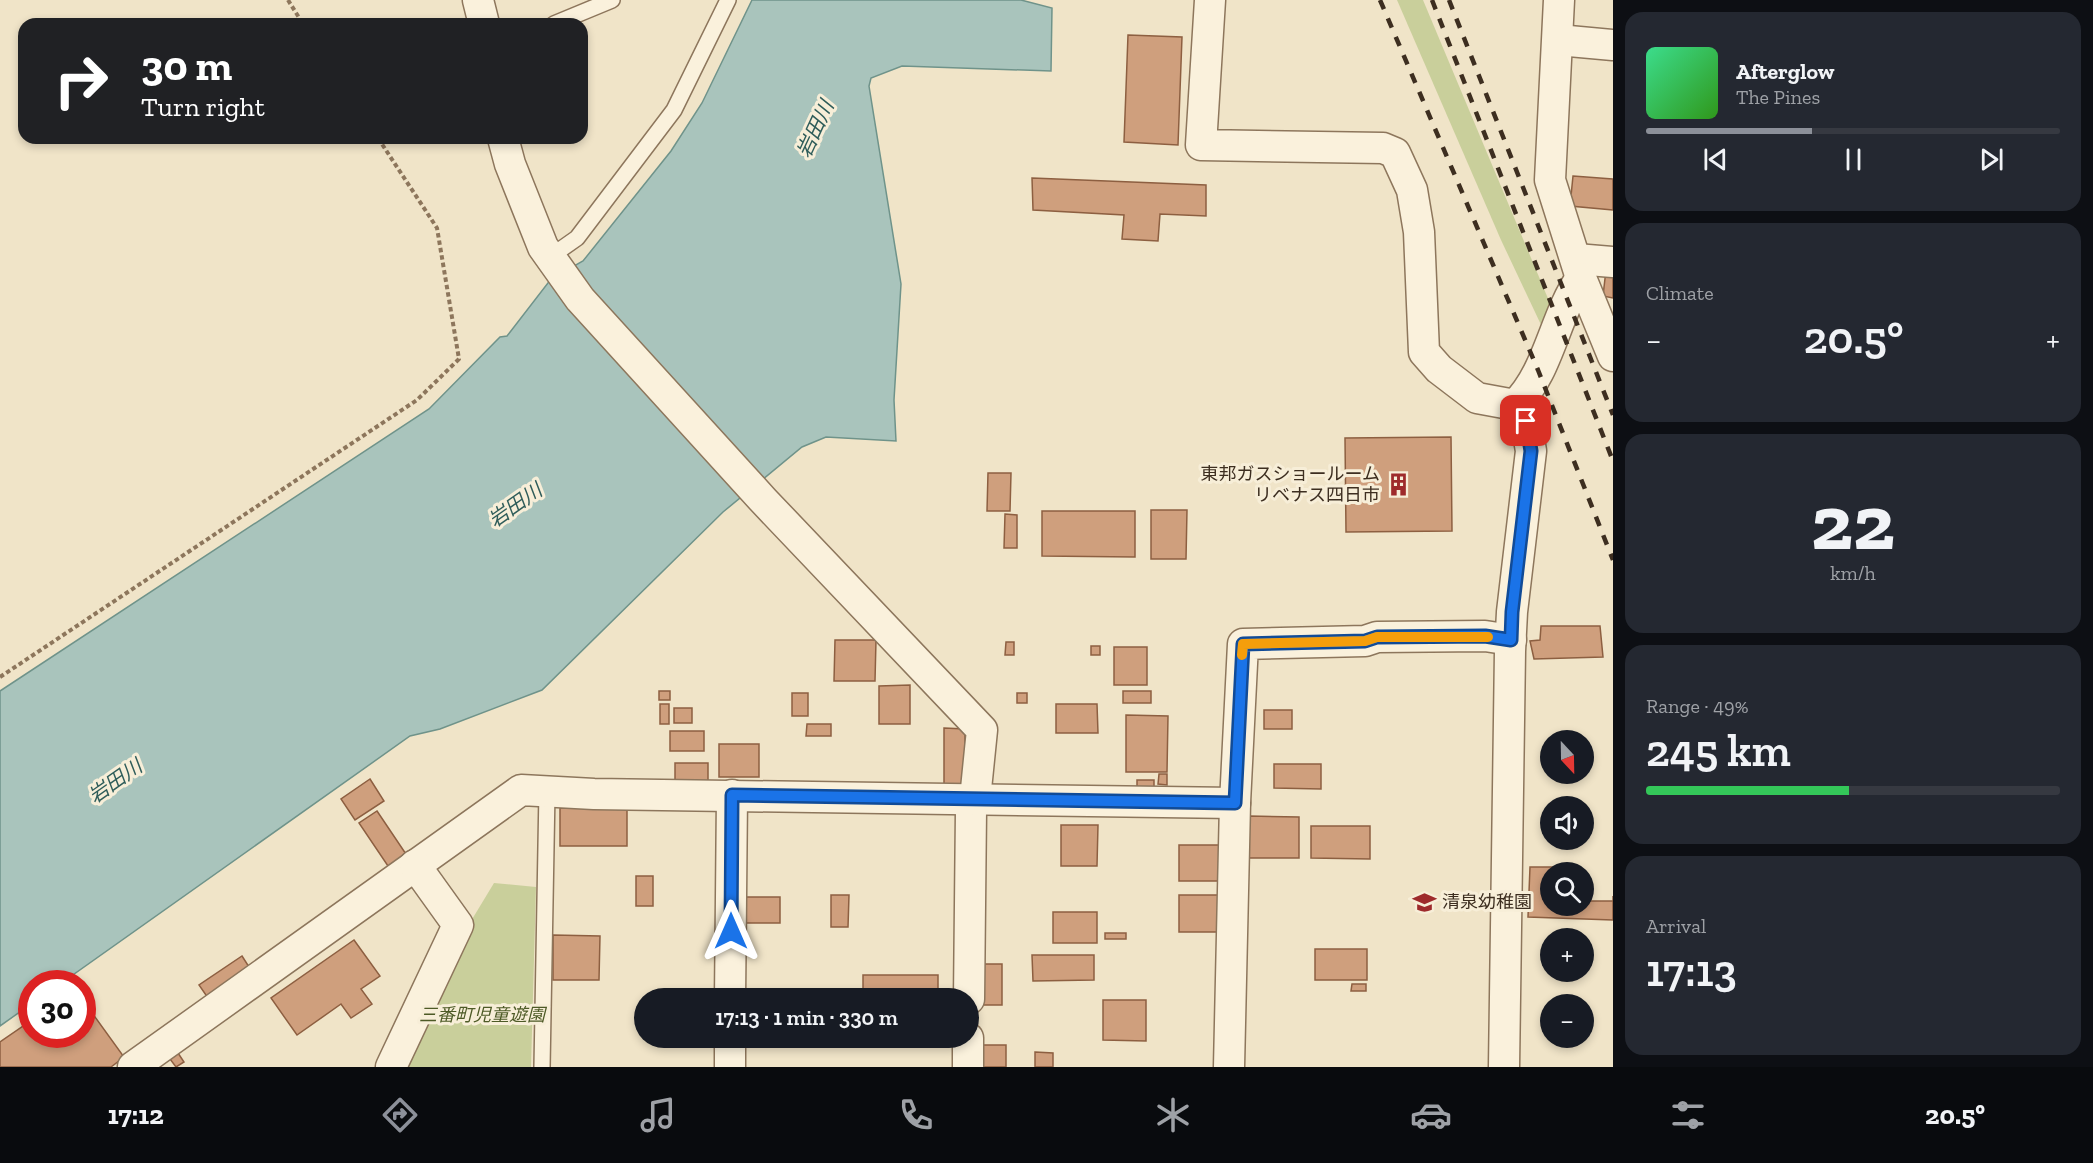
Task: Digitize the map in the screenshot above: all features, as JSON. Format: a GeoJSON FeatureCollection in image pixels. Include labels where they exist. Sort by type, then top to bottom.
{"type":"FeatureCollection","features":[{"type":"Feature","properties":{"kind":"street"},"geometry":{"type":"LineString","coordinates":[[478,0],[482,18]]}},
{"type":"Feature","properties":{"kind":"street"},"geometry":{"type":"LineString","coordinates":[[1210,0],[1201,145],[1383,148],[1395,153],[1412,190],[1419,232],[1424,352],[1438,369],[1477,398],[1515,405],[1526,421],[1531,451],[1512,612],[1511,640],[1504,1067]]}},
{"type":"Feature","properties":{"kind":"street"},"geometry":{"type":"LineString","coordinates":[[1559,0],[1550,180],[1579,268],[1613,356]]}},
{"type":"Feature","properties":{"kind":"street"},"geometry":{"type":"LineString","coordinates":[[1558,40],[1613,45]]}},
{"type":"Feature","properties":{"kind":"street"},"geometry":{"type":"LineString","coordinates":[[505,144],[514,174],[552,261],[594,315],[764,501],[982,730],[975,799],[971,810],[969,988]]}},
{"type":"Feature","properties":{"kind":"street"},"geometry":{"type":"LineString","coordinates":[[1579,268],[1613,261]]}},
{"type":"Feature","properties":{"kind":"street"},"geometry":{"type":"LineString","coordinates":[[1515,405],[1529,391],[1579,268]]}},
{"type":"Feature","properties":{"kind":"street"},"geometry":{"type":"LineString","coordinates":[[1229,1067],[1235,803],[1243,644],[1365,641],[1377,637],[1485,636],[1511,640]]}},
{"type":"Feature","properties":{"kind":"street"},"geometry":{"type":"LineString","coordinates":[[133,1067],[521,790],[594,794],[1235,803]]}},
{"type":"Feature","properties":{"kind":"street"},"geometry":{"type":"LineString","coordinates":[[730,988],[732,795]]}},
{"type":"Feature","properties":{"kind":"street"},"geometry":{"type":"LineString","coordinates":[[391,1067],[458,925],[416,866]]}},
{"type":"Feature","properties":{"kind":"street"},"geometry":{"type":"LineString","coordinates":[[730,1048],[730,1067]]}},
{"type":"Feature","properties":{"kind":"street"},"geometry":{"type":"LineString","coordinates":[[968,1048],[968,1067]]}},
{"type":"Feature","properties":{"kind":"lane"},"geometry":{"type":"LineString","coordinates":[[568,18],[612,0]]}},
{"type":"Feature","properties":{"kind":"lane"},"geometry":{"type":"LineString","coordinates":[[552,261],[577,238],[674,110],[728,0]]}},
{"type":"Feature","properties":{"kind":"lane"},"geometry":{"type":"LineString","coordinates":[[542,1067],[547,791]]}},
{"type":"Feature","properties":{"kind":"path"},"geometry":{"type":"LineString","coordinates":[[288,0],[299,18]]}},
{"type":"Feature","properties":{"kind":"path"},"geometry":{"type":"LineString","coordinates":[[0,676],[417,400],[459,359],[437,228],[382,144]]}},
{"type":"Feature","properties":{"kind":"green space"},"geometry":{"type":"Polygon","coordinates":[[[1397,0],[1423,0],[1552,308],[1543,329],[1501,240],[1397,0]]]}},
{"type":"Feature","properties":{"kind":"green space","name":"三番町児童遊園"},"geometry":{"type":"Polygon","coordinates":[[[494,883],[536,887],[531,1067],[402,1067],[468,926],[494,883]]]}},
{"type":"Feature","properties":{"kind":"water","name":"岩田川"},"geometry":{"type":"Polygon","coordinates":[[[752,0],[1021,0],[1052,8],[1051,71],[902,66],[871,78],[869,86],[901,284],[894,400],[896,441],[826,437],[802,447],[723,512],[542,690],[440,729],[410,736],[80,970],[18,970],[18,1013],[0,1026],[0,691],[429,409],[500,337],[507,336],[551,279],[583,261],[671,151],[702,103],[752,0]]]}},
{"type":"Feature","properties":{"kind":"building"},"geometry":{"type":"Polygon","coordinates":[[[1128,35],[1182,37],[1178,145],[1124,142],[1128,35]]]}},
{"type":"Feature","properties":{"kind":"building"},"geometry":{"type":"Polygon","coordinates":[[[1573,176],[1613,179],[1613,210],[1570,206],[1573,176]]]}},
{"type":"Feature","properties":{"kind":"building"},"geometry":{"type":"Polygon","coordinates":[[[1032,178],[1206,185],[1206,216],[1160,214],[1158,241],[1122,239],[1124,215],[1033,210],[1032,178]]]}},
{"type":"Feature","properties":{"kind":"building"},"geometry":{"type":"Polygon","coordinates":[[[1606,270],[1613,271],[1613,298],[1603,296],[1606,270]]]}},
{"type":"Feature","properties":{"kind":"building","name":"東邦ガスショールーム リベナス四日市"},"geometry":{"type":"Polygon","coordinates":[[[1451,437],[1452,531],[1346,532],[1345,438],[1451,437]]]}},
{"type":"Feature","properties":{"kind":"building"},"geometry":{"type":"Polygon","coordinates":[[[988,473],[1011,473],[1010,511],[987,511],[988,473]]]}},
{"type":"Feature","properties":{"kind":"building"},"geometry":{"type":"Polygon","coordinates":[[[1151,510],[1187,510],[1186,559],[1151,559],[1151,510]]]}},
{"type":"Feature","properties":{"kind":"building"},"geometry":{"type":"Polygon","coordinates":[[[1042,511],[1135,511],[1135,557],[1042,556],[1042,511]]]}},
{"type":"Feature","properties":{"kind":"building"},"geometry":{"type":"Polygon","coordinates":[[[1005,514],[1017,515],[1017,548],[1004,548],[1005,514]]]}},
{"type":"Feature","properties":{"kind":"building"},"geometry":{"type":"Polygon","coordinates":[[[1541,626],[1600,626],[1603,657],[1534,659],[1530,641],[1540,640],[1541,626]]]}},
{"type":"Feature","properties":{"kind":"building"},"geometry":{"type":"Polygon","coordinates":[[[835,640],[876,640],[875,681],[834,681],[835,640]]]}},
{"type":"Feature","properties":{"kind":"building"},"geometry":{"type":"Polygon","coordinates":[[[1006,642],[1014,642],[1014,655],[1005,655],[1006,642]]]}},
{"type":"Feature","properties":{"kind":"building"},"geometry":{"type":"Polygon","coordinates":[[[1091,646],[1100,646],[1100,655],[1091,655],[1091,646]]]}},
{"type":"Feature","properties":{"kind":"building"},"geometry":{"type":"Polygon","coordinates":[[[1114,647],[1147,647],[1147,685],[1114,685],[1114,647]]]}},
{"type":"Feature","properties":{"kind":"building"},"geometry":{"type":"Polygon","coordinates":[[[910,685],[910,724],[879,724],[879,686],[910,685]]]}},
{"type":"Feature","properties":{"kind":"building"},"geometry":{"type":"Polygon","coordinates":[[[659,691],[670,691],[670,700],[659,700],[659,691]]]}},
{"type":"Feature","properties":{"kind":"building"},"geometry":{"type":"Polygon","coordinates":[[[1123,691],[1151,691],[1151,703],[1123,703],[1123,691]]]}},
{"type":"Feature","properties":{"kind":"building"},"geometry":{"type":"Polygon","coordinates":[[[792,693],[808,693],[808,716],[792,716],[792,693]]]}},
{"type":"Feature","properties":{"kind":"building"},"geometry":{"type":"Polygon","coordinates":[[[1017,693],[1027,693],[1027,703],[1017,703],[1017,693]]]}},
{"type":"Feature","properties":{"kind":"building"},"geometry":{"type":"Polygon","coordinates":[[[660,704],[669,704],[669,724],[660,724],[660,704]]]}},
{"type":"Feature","properties":{"kind":"building"},"geometry":{"type":"Polygon","coordinates":[[[1056,704],[1097,704],[1098,733],[1056,733],[1056,704]]]}},
{"type":"Feature","properties":{"kind":"building"},"geometry":{"type":"Polygon","coordinates":[[[674,708],[692,708],[692,723],[674,723],[674,708]]]}},
{"type":"Feature","properties":{"kind":"building"},"geometry":{"type":"Polygon","coordinates":[[[1264,710],[1292,710],[1292,729],[1264,729],[1264,710]]]}},
{"type":"Feature","properties":{"kind":"building"},"geometry":{"type":"Polygon","coordinates":[[[1126,715],[1168,716],[1167,772],[1126,772],[1126,715]]]}},
{"type":"Feature","properties":{"kind":"building"},"geometry":{"type":"Polygon","coordinates":[[[807,724],[831,724],[831,736],[806,736],[807,724]]]}},
{"type":"Feature","properties":{"kind":"building"},"geometry":{"type":"Polygon","coordinates":[[[944,728],[965,729],[965,789],[944,789],[944,728]]]}},
{"type":"Feature","properties":{"kind":"building"},"geometry":{"type":"Polygon","coordinates":[[[670,731],[704,731],[704,751],[670,751],[670,731]]]}},
{"type":"Feature","properties":{"kind":"building"},"geometry":{"type":"Polygon","coordinates":[[[719,744],[759,744],[759,777],[719,777],[719,744]]]}},
{"type":"Feature","properties":{"kind":"building"},"geometry":{"type":"Polygon","coordinates":[[[675,763],[708,763],[708,785],[675,785],[675,763]]]}},
{"type":"Feature","properties":{"kind":"building"},"geometry":{"type":"Polygon","coordinates":[[[1274,764],[1321,764],[1321,789],[1274,788],[1274,764]]]}},
{"type":"Feature","properties":{"kind":"building"},"geometry":{"type":"Polygon","coordinates":[[[1159,774],[1167,774],[1167,785],[1158,784],[1159,774]]]}},
{"type":"Feature","properties":{"kind":"building"},"geometry":{"type":"Polygon","coordinates":[[[370,779],[384,801],[355,820],[341,799],[370,779]]]}},
{"type":"Feature","properties":{"kind":"building"},"geometry":{"type":"Polygon","coordinates":[[[1137,780],[1154,780],[1154,788],[1137,788],[1137,780]]]}},
{"type":"Feature","properties":{"kind":"building"},"geometry":{"type":"Polygon","coordinates":[[[560,808],[627,808],[627,846],[560,846],[560,808]]]}},
{"type":"Feature","properties":{"kind":"building"},"geometry":{"type":"Polygon","coordinates":[[[377,811],[408,857],[390,869],[359,823],[377,811]]]}},
{"type":"Feature","properties":{"kind":"building"},"geometry":{"type":"Polygon","coordinates":[[[1249,816],[1299,817],[1299,858],[1249,858],[1249,816]]]}},
{"type":"Feature","properties":{"kind":"building"},"geometry":{"type":"Polygon","coordinates":[[[1061,825],[1098,825],[1097,866],[1061,866],[1061,825]]]}},
{"type":"Feature","properties":{"kind":"building"},"geometry":{"type":"Polygon","coordinates":[[[1311,826],[1370,826],[1370,859],[1311,858],[1311,826]]]}},
{"type":"Feature","properties":{"kind":"building"},"geometry":{"type":"Polygon","coordinates":[[[1179,845],[1222,845],[1222,881],[1179,881],[1179,845]]]}},
{"type":"Feature","properties":{"kind":"building"},"geometry":{"type":"Polygon","coordinates":[[[1530,867],[1540,867],[1540,916],[1594,916],[1594,901],[1613,901],[1613,920],[1528,917],[1530,867]]]}},
{"type":"Feature","properties":{"kind":"building"},"geometry":{"type":"Polygon","coordinates":[[[636,876],[653,876],[653,906],[636,906],[636,876]]]}},
{"type":"Feature","properties":{"kind":"building"},"geometry":{"type":"Polygon","coordinates":[[[831,895],[849,895],[848,927],[831,927],[831,895]]]}},
{"type":"Feature","properties":{"kind":"building"},"geometry":{"type":"Polygon","coordinates":[[[1179,895],[1220,895],[1220,932],[1179,932],[1179,895]]]}},
{"type":"Feature","properties":{"kind":"building"},"geometry":{"type":"Polygon","coordinates":[[[744,897],[780,897],[780,923],[744,923],[744,897]]]}},
{"type":"Feature","properties":{"kind":"building"},"geometry":{"type":"Polygon","coordinates":[[[1053,912],[1097,912],[1097,943],[1053,943],[1053,912]]]}},
{"type":"Feature","properties":{"kind":"building"},"geometry":{"type":"Polygon","coordinates":[[[1105,933],[1126,933],[1126,939],[1105,939],[1105,933]]]}},
{"type":"Feature","properties":{"kind":"building"},"geometry":{"type":"Polygon","coordinates":[[[553,935],[600,936],[599,980],[553,980],[553,935]]]}},
{"type":"Feature","properties":{"kind":"building"},"geometry":{"type":"Polygon","coordinates":[[[354,940],[380,976],[361,989],[372,1004],[351,1018],[341,1004],[297,1035],[271,998],[354,940]]]}},
{"type":"Feature","properties":{"kind":"building"},"geometry":{"type":"Polygon","coordinates":[[[1315,949],[1367,949],[1367,980],[1315,980],[1315,949]]]}},
{"type":"Feature","properties":{"kind":"building"},"geometry":{"type":"Polygon","coordinates":[[[1032,955],[1094,955],[1094,980],[1033,981],[1032,955]]]}},
{"type":"Feature","properties":{"kind":"building"},"geometry":{"type":"Polygon","coordinates":[[[242,956],[251,970],[208,998],[199,985],[242,956]]]}},
{"type":"Feature","properties":{"kind":"building"},"geometry":{"type":"Polygon","coordinates":[[[979,964],[1002,964],[1002,1005],[979,1005],[979,964]]]}},
{"type":"Feature","properties":{"kind":"building"},"geometry":{"type":"Polygon","coordinates":[[[863,975],[938,975],[938,988],[863,988],[863,975]]]}},
{"type":"Feature","properties":{"kind":"building"},"geometry":{"type":"Polygon","coordinates":[[[1352,984],[1366,984],[1366,991],[1351,991],[1352,984]]]}},
{"type":"Feature","properties":{"kind":"building"},"geometry":{"type":"Polygon","coordinates":[[[1103,1000],[1146,1000],[1146,1041],[1103,1040],[1103,1000]]]}},
{"type":"Feature","properties":{"kind":"building"},"geometry":{"type":"Polygon","coordinates":[[[96,1018],[124,1057],[111,1067],[0,1067],[0,1042],[18,1030],[18,1048],[96,1048],[96,1018]]]}},
{"type":"Feature","properties":{"kind":"building"},"geometry":{"type":"Polygon","coordinates":[[[979,1045],[1006,1045],[1006,1067],[978,1067],[979,1045]]]}},
{"type":"Feature","properties":{"kind":"building"},"geometry":{"type":"Polygon","coordinates":[[[1035,1052],[1053,1053],[1053,1067],[1035,1067],[1035,1052]]]}},
{"type":"Feature","properties":{"kind":"building"},"geometry":{"type":"Polygon","coordinates":[[[178,1053],[184,1062],[176,1067],[170,1059],[178,1053]]]}},
{"type":"Feature","properties":{"kind":"railway"},"geometry":{"type":"LineString","coordinates":[[1380,0],[1538,370],[1613,560]]}},
{"type":"Feature","properties":{"kind":"railway"},"geometry":{"type":"LineString","coordinates":[[1432,0],[1613,461]]}},
{"type":"Feature","properties":{"kind":"railway"},"geometry":{"type":"LineString","coordinates":[[1449,0],[1613,415]]}},
{"type":"Feature","properties":{"kind":"slow traffic"},"geometry":{"type":"LineString","coordinates":[[1242,655],[1243,644],[1365,641],[1377,637],[1488,637]]}},
{"type":"Feature","properties":{"kind":"place","name":"東邦ガスショールーム リベナス四日市"},"geometry":{"type":"Point","coordinates":[1398,484]}},
{"type":"Feature","properties":{"kind":"place","name":"清泉幼稚園"},"geometry":{"type":"Point","coordinates":[1424,902]}},
{"type":"Feature","properties":{"kind":"route"},"geometry":{"type":"LineString","coordinates":[[731,931],[732,795],[1235,803],[1243,644],[1365,641],[1377,637],[1485,636],[1511,640],[1512,612],[1530,467],[1531,451],[1526,421]]}}]}
